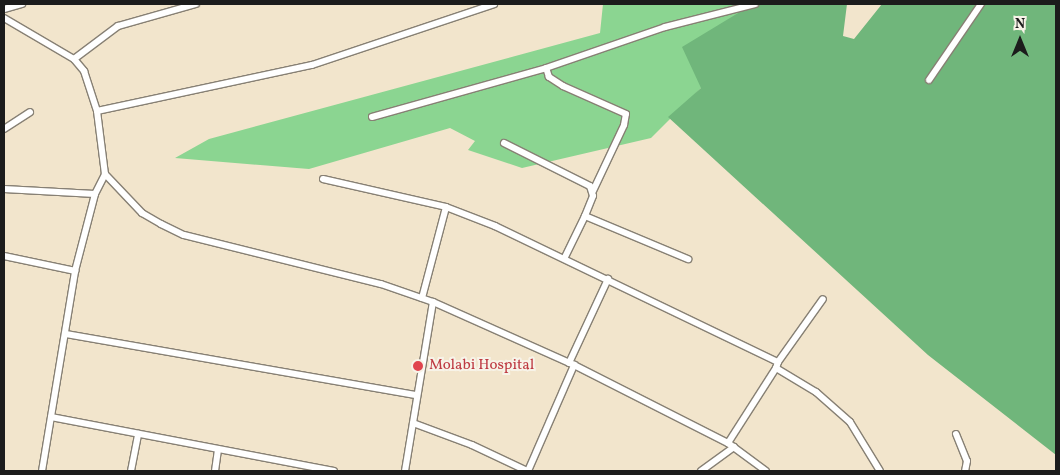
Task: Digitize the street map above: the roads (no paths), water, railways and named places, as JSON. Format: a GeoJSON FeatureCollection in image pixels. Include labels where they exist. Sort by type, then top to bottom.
{"type":"FeatureCollection","features":[{"type":"Feature","properties":{"kind":"street"},"geometry":{"type":"LineString","coordinates":[[4,9],[22,4]]}},
{"type":"Feature","properties":{"kind":"street"},"geometry":{"type":"LineString","coordinates":[[74,58],[118,26],[196,4]]}},
{"type":"Feature","properties":{"kind":"street"},"geometry":{"type":"LineString","coordinates":[[97,110],[312,64],[494,4]]}},
{"type":"Feature","properties":{"kind":"street"},"geometry":{"type":"LineString","coordinates":[[372,117],[546,68],[664,27],[755,4]]}},
{"type":"Feature","properties":{"kind":"street"},"geometry":{"type":"LineString","coordinates":[[930,80],[981,4]]}},
{"type":"Feature","properties":{"kind":"street"},"geometry":{"type":"LineString","coordinates":[[4,18],[74,58],[84,71],[97,110],[105,174],[95,194],[75,271],[42,471]]}},
{"type":"Feature","properties":{"kind":"street"},"geometry":{"type":"LineString","coordinates":[[546,68],[549,77],[563,86],[626,114],[624,125],[593,191],[585,216],[564,257]]}},
{"type":"Feature","properties":{"kind":"street"},"geometry":{"type":"LineString","coordinates":[[4,129],[30,112]]}},
{"type":"Feature","properties":{"kind":"street"},"geometry":{"type":"LineString","coordinates":[[504,143],[593,191]]}},
{"type":"Feature","properties":{"kind":"street"},"geometry":{"type":"LineString","coordinates":[[105,174],[142,213],[184,235],[381,284],[433,302],[572,364],[728,443],[766,471]]}},
{"type":"Feature","properties":{"kind":"street"},"geometry":{"type":"LineString","coordinates":[[323,179],[446,207],[564,257],[777,365],[835,406],[850,422],[880,471]]}},
{"type":"Feature","properties":{"kind":"street"},"geometry":{"type":"LineString","coordinates":[[4,189],[95,194]]}},
{"type":"Feature","properties":{"kind":"street"},"geometry":{"type":"LineString","coordinates":[[422,298],[446,207]]}},
{"type":"Feature","properties":{"kind":"street"},"geometry":{"type":"LineString","coordinates":[[585,216],[688,259]]}},
{"type":"Feature","properties":{"kind":"street"},"geometry":{"type":"LineString","coordinates":[[4,256],[75,271]]}},
{"type":"Feature","properties":{"kind":"street"},"geometry":{"type":"LineString","coordinates":[[413,423],[472,445],[527,471],[608,279]]}},
{"type":"Feature","properties":{"kind":"street"},"geometry":{"type":"LineString","coordinates":[[728,443],[777,365],[822,300]]}},
{"type":"Feature","properties":{"kind":"street"},"geometry":{"type":"LineString","coordinates":[[404,471],[433,302]]}},
{"type":"Feature","properties":{"kind":"street"},"geometry":{"type":"LineString","coordinates":[[66,334],[417,395]]}},
{"type":"Feature","properties":{"kind":"street"},"geometry":{"type":"LineString","coordinates":[[51,417],[218,449],[295,468],[334,471]]}},
{"type":"Feature","properties":{"kind":"street"},"geometry":{"type":"LineString","coordinates":[[131,471],[138,434]]}},
{"type":"Feature","properties":{"kind":"street"},"geometry":{"type":"LineString","coordinates":[[956,434],[966,461],[963,471]]}},
{"type":"Feature","properties":{"kind":"street"},"geometry":{"type":"LineString","coordinates":[[701,471],[734,447]]}},
{"type":"Feature","properties":{"kind":"street"},"geometry":{"type":"LineString","coordinates":[[214,471],[218,449]]}},
{"type":"Feature","properties":{"kind":"place","name":"Molabi Hospital"},"geometry":{"type":"Point","coordinates":[418,366]}}]}
